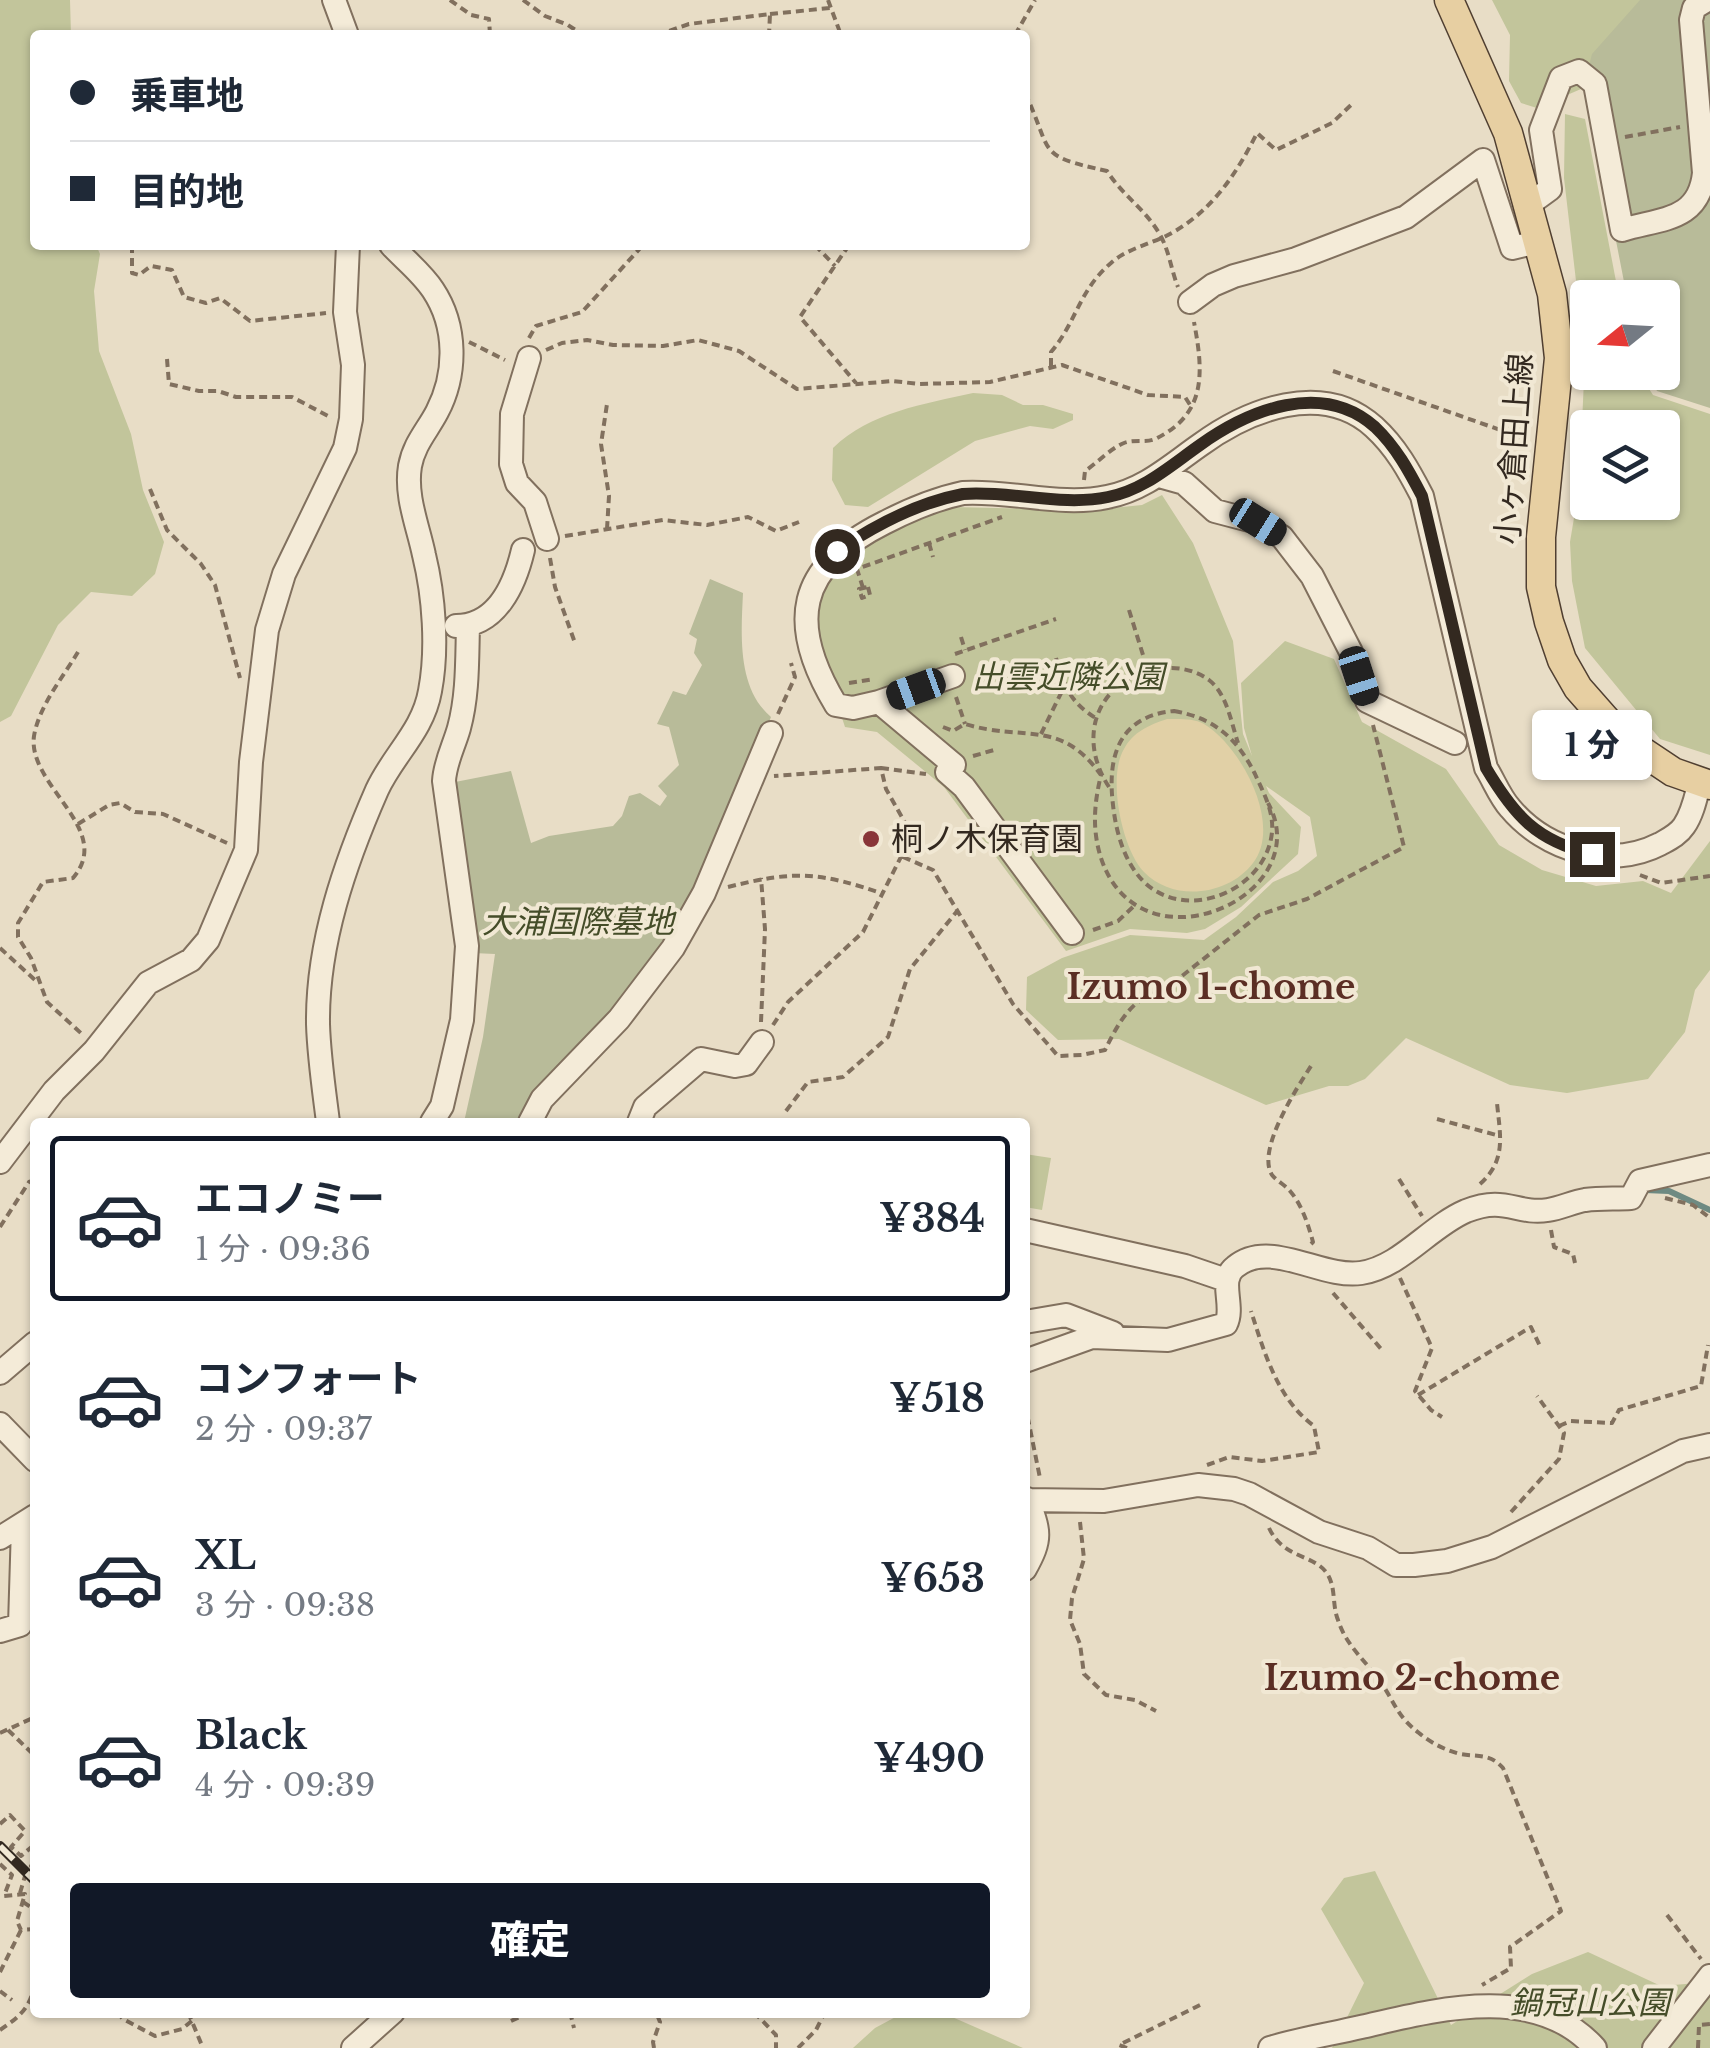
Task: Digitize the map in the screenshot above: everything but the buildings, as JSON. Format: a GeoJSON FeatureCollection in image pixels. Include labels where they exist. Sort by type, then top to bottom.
{"type":"FeatureCollection","features":[{"type":"Feature","properties":{"kind":"main road","name":"小ヶ倉田上線"},"geometry":{"type":"LineString","coordinates":[[1449,0],[1508,133],[1552,294],[1559,358],[1541,537],[1541,586],[1562,660],[1599,714],[1622,738],[1652,760],[1705,783]]}},
{"type":"Feature","properties":{"kind":"street"},"geometry":{"type":"LineString","coordinates":[[334,0],[345,30]]}},
{"type":"Feature","properties":{"kind":"street"},"geometry":{"type":"LineString","coordinates":[[1528,206],[1550,189],[1541,130],[1561,78],[1580,71],[1595,84],[1622,230],[1683,212],[1694,205],[1704,172],[1692,20],[1694,8],[1707,0]]}},
{"type":"Feature","properties":{"kind":"street"},"geometry":{"type":"LineString","coordinates":[[1190,302],[1234,276],[1296,259],[1406,217],[1483,160],[1512,248],[1538,242]]}},
{"type":"Feature","properties":{"kind":"street"},"geometry":{"type":"LineString","coordinates":[[33,1118],[54,1091],[94,1052],[148,983],[191,960],[208,940],[246,850],[266,630],[294,549],[345,448],[352,420],[354,365],[346,312],[348,250]]}},
{"type":"Feature","properties":{"kind":"street"},"geometry":{"type":"LineString","coordinates":[[328,1118],[318,1021],[324,955],[336,896],[380,785],[421,723],[432,682],[432,626],[425,558],[408,491],[417,441],[437,412],[447,386],[451,342],[446,316],[432,288],[397,250]]}},
{"type":"Feature","properties":{"kind":"street"},"geometry":{"type":"LineString","coordinates":[[523,359],[512,414],[511,464],[517,484],[534,502],[547,539]]}},
{"type":"Feature","properties":{"kind":"street"},"geometry":{"type":"LineString","coordinates":[[953,683],[853,708],[836,705],[819,676],[806,624],[815,578],[837,551],[862,534],[941,498],[986,492],[1105,498],[1159,476],[1202,444],[1265,409],[1289,404],[1334,406],[1373,426],[1403,460],[1422,496],[1486,768],[1510,808],[1536,832],[1567,848],[1592,854],[1634,854],[1674,837],[1683,828],[1705,783]]}},
{"type":"Feature","properties":{"kind":"street"},"geometry":{"type":"LineString","coordinates":[[1159,476],[1184,483],[1216,511],[1258,522],[1282,538],[1320,591],[1351,652],[1367,701],[1455,743]]}},
{"type":"Feature","properties":{"kind":"street"},"geometry":{"type":"LineString","coordinates":[[432,626],[468,626],[487,617],[515,582],[523,550]]}},
{"type":"Feature","properties":{"kind":"street"},"geometry":{"type":"LineString","coordinates":[[434,1118],[442,1106],[462,1020],[468,946],[444,768],[459,726],[467,676],[468,626]]}},
{"type":"Feature","properties":{"kind":"street"},"geometry":{"type":"LineString","coordinates":[[879,702],[943,770],[964,786],[1083,932]]}},
{"type":"Feature","properties":{"kind":"street"},"geometry":{"type":"LineString","coordinates":[[532,1118],[542,1099],[619,1019],[673,948],[704,893],[771,732]]}},
{"type":"Feature","properties":{"kind":"street"},"geometry":{"type":"LineString","coordinates":[[641,1118],[645,1108],[701,1060],[746,1064],[762,1042]]}},
{"type":"Feature","properties":{"kind":"street"},"geometry":{"type":"LineString","coordinates":[[0,1162],[30,1123]]}},
{"type":"Feature","properties":{"kind":"street"},"geometry":{"type":"LineString","coordinates":[[1030,1359],[1092,1337],[1168,1340],[1226,1324],[1230,1313],[1226,1280],[1231,1269],[1258,1257],[1274,1257],[1313,1269],[1361,1273],[1390,1261],[1463,1212],[1489,1204],[1548,1210],[1634,1191],[1710,1165]]}},
{"type":"Feature","properties":{"kind":"street"},"geometry":{"type":"LineString","coordinates":[[1030,1231],[1186,1266],[1226,1280]]}},
{"type":"Feature","properties":{"kind":"street"},"geometry":{"type":"LineString","coordinates":[[1030,1321],[1066,1315],[1120,1336]]}},
{"type":"Feature","properties":{"kind":"street"},"geometry":{"type":"LineString","coordinates":[[0,1373],[30,1347]]}},
{"type":"Feature","properties":{"kind":"street"},"geometry":{"type":"LineString","coordinates":[[0,1424],[30,1455]]}},
{"type":"Feature","properties":{"kind":"street"},"geometry":{"type":"LineString","coordinates":[[1030,1559],[1039,1533],[1032,1500],[1080,1502],[1182,1487],[1234,1489],[1319,1532],[1368,1548],[1396,1565],[1447,1561],[1513,1537],[1683,1452],[1710,1445]]}},
{"type":"Feature","properties":{"kind":"street"},"geometry":{"type":"LineString","coordinates":[[0,1538],[29,1521]]}},
{"type":"Feature","properties":{"kind":"street"},"geometry":{"type":"LineString","coordinates":[[18,1631],[29,1521]]}},
{"type":"Feature","properties":{"kind":"street"},"geometry":{"type":"LineString","coordinates":[[1654,2048],[1710,1974]]}},
{"type":"Feature","properties":{"kind":"street"},"geometry":{"type":"LineString","coordinates":[[1270,2048],[1445,2009],[1510,2006],[1552,2017],[1595,2048]]}},
{"type":"Feature","properties":{"kind":"street"},"geometry":{"type":"LineString","coordinates":[[353,2048],[386,2018]]}},
{"type":"Feature","properties":{"kind":"path"},"geometry":{"type":"LineString","coordinates":[[450,0],[472,16],[489,19],[490,30]]}},
{"type":"Feature","properties":{"kind":"path"},"geometry":{"type":"LineString","coordinates":[[523,0],[545,16],[576,30]]}},
{"type":"Feature","properties":{"kind":"path"},"geometry":{"type":"LineString","coordinates":[[828,0],[839,30]]}},
{"type":"Feature","properties":{"kind":"path"},"geometry":{"type":"LineString","coordinates":[[1018,30],[1035,0]]}},
{"type":"Feature","properties":{"kind":"path"},"geometry":{"type":"LineString","coordinates":[[672,30],[689,24],[830,8]]}},
{"type":"Feature","properties":{"kind":"path"},"geometry":{"type":"LineString","coordinates":[[770,14],[770,30]]}},
{"type":"Feature","properties":{"kind":"path"},"geometry":{"type":"LineString","coordinates":[[1051,366],[1051,352],[1066,334],[1079,300],[1112,261],[1186,226],[1237,173],[1258,134],[1276,150],[1332,123],[1352,104]]}},
{"type":"Feature","properties":{"kind":"path"},"geometry":{"type":"LineString","coordinates":[[1030,106],[1046,149],[1072,164],[1107,171],[1122,195],[1142,209],[1162,238],[1176,283],[1190,302],[1200,369],[1200,390],[1192,408],[1153,440],[1125,442],[1086,471],[1081,498]]}},
{"type":"Feature","properties":{"kind":"path"},"geometry":{"type":"LineString","coordinates":[[1606,140],[1700,124]]}},
{"type":"Feature","properties":{"kind":"path"},"geometry":{"type":"LineString","coordinates":[[132,250],[132,273],[139,275],[151,266],[172,270],[184,298],[206,303],[220,298],[250,321],[346,312]]}},
{"type":"Feature","properties":{"kind":"path"},"geometry":{"type":"LineString","coordinates":[[523,359],[536,326],[582,312],[638,250]]}},
{"type":"Feature","properties":{"kind":"path"},"geometry":{"type":"LineString","coordinates":[[821,250],[835,266]]}},
{"type":"Feature","properties":{"kind":"path"},"geometry":{"type":"LineString","coordinates":[[846,250],[800,316],[856,383]]}},
{"type":"Feature","properties":{"kind":"path"},"geometry":{"type":"LineString","coordinates":[[451,342],[474,342],[523,359],[562,343],[587,340],[663,346],[698,340],[739,351],[797,389],[856,383],[990,382],[1062,365],[1148,395],[1184,397],[1192,408]]}},
{"type":"Feature","properties":{"kind":"path"},"geometry":{"type":"LineString","coordinates":[[167,359],[170,384],[236,397],[292,397],[334,419],[352,420]]}},
{"type":"Feature","properties":{"kind":"path"},"geometry":{"type":"LineString","coordinates":[[1332,371],[1550,449]]}},
{"type":"Feature","properties":{"kind":"path"},"geometry":{"type":"LineString","coordinates":[[606,530],[609,496],[600,444],[607,404]]}},
{"type":"Feature","properties":{"kind":"path"},"geometry":{"type":"LineString","coordinates":[[150,488],[167,530],[201,564],[215,585],[241,682],[261,688]]}},
{"type":"Feature","properties":{"kind":"path"},"geometry":{"type":"LineString","coordinates":[[863,588],[857,568],[1007,515]]}},
{"type":"Feature","properties":{"kind":"path"},"geometry":{"type":"LineString","coordinates":[[575,643],[555,588],[547,539],[664,520],[707,525],[748,517],[776,531],[799,522]]}},
{"type":"Feature","properties":{"kind":"path"},"geometry":{"type":"LineString","coordinates":[[929,543],[934,557]]}},
{"type":"Feature","properties":{"kind":"path"},"geometry":{"type":"LineString","coordinates":[[1129,610],[1148,671]]}},
{"type":"Feature","properties":{"kind":"path"},"geometry":{"type":"LineString","coordinates":[[961,637],[965,650]]}},
{"type":"Feature","properties":{"kind":"path"},"geometry":{"type":"LineString","coordinates":[[78,652],[42,712],[34,737],[36,754],[46,776],[78,824],[85,854],[73,878],[43,882],[18,922],[18,937],[31,958],[47,1002],[82,1034],[94,1052]]}},
{"type":"Feature","properties":{"kind":"path"},"geometry":{"type":"LineString","coordinates":[[1056,658],[1064,685],[1077,706],[1097,718]]}},
{"type":"Feature","properties":{"kind":"path"},"geometry":{"type":"LineString","coordinates":[[771,732],[795,677],[790,659]]}},
{"type":"Feature","properties":{"kind":"path"},"geometry":{"type":"LineString","coordinates":[[1169,667],[1190,670],[1210,681],[1225,701],[1240,748],[1278,821],[1272,863],[1254,887],[1237,901],[1185,918],[1167,917],[1126,901],[1109,882],[1098,848],[1094,806],[1101,776],[1094,752],[1097,718],[1110,692],[1127,678],[1148,671],[1169,667]]}},
{"type":"Feature","properties":{"kind":"path"},"geometry":{"type":"LineString","coordinates":[[953,683],[965,724]]}},
{"type":"Feature","properties":{"kind":"path"},"geometry":{"type":"LineString","coordinates":[[1041,734],[1064,685]]}},
{"type":"Feature","properties":{"kind":"path"},"geometry":{"type":"LineString","coordinates":[[904,857],[933,870],[1013,1004],[1058,1056],[1105,1050],[1124,1014],[1152,993],[1163,991],[1259,915],[1307,899],[1404,847],[1367,701]]}},
{"type":"Feature","properties":{"kind":"path"},"geometry":{"type":"LineString","coordinates":[[1240,748],[1215,723],[1193,714],[1159,712],[1125,733],[1110,765],[1111,791],[1121,844],[1132,866],[1145,882],[1180,899],[1218,896],[1254,875],[1268,857],[1272,828],[1268,803]]}},
{"type":"Feature","properties":{"kind":"path"},"geometry":{"type":"LineString","coordinates":[[932,722],[953,731],[965,724],[1064,740],[1085,753],[1111,791]]}},
{"type":"Feature","properties":{"kind":"path"},"geometry":{"type":"LineString","coordinates":[[980,754],[994,750]]}},
{"type":"Feature","properties":{"kind":"path"},"geometry":{"type":"LineString","coordinates":[[762,1042],[788,1002],[864,932],[904,857],[912,835],[886,789],[881,768]]}},
{"type":"Feature","properties":{"kind":"path"},"geometry":{"type":"LineString","coordinates":[[753,777],[881,768],[943,770]]}},
{"type":"Feature","properties":{"kind":"path"},"geometry":{"type":"LineString","coordinates":[[78,824],[109,804],[120,803],[135,812],[163,814],[246,850]]}},
{"type":"Feature","properties":{"kind":"path"},"geometry":{"type":"LineString","coordinates":[[704,893],[761,878],[796,874],[833,876],[884,894]]}},
{"type":"Feature","properties":{"kind":"path"},"geometry":{"type":"LineString","coordinates":[[1640,874],[1660,883],[1710,876]]}},
{"type":"Feature","properties":{"kind":"path"},"geometry":{"type":"LineString","coordinates":[[761,878],[765,930],[762,1042]]}},
{"type":"Feature","properties":{"kind":"path"},"geometry":{"type":"LineString","coordinates":[[1083,932],[1118,921],[1135,905]]}},
{"type":"Feature","properties":{"kind":"path"},"geometry":{"type":"LineString","coordinates":[[786,1111],[808,1082],[843,1077],[888,1038],[910,970],[958,910]]}},
{"type":"Feature","properties":{"kind":"path"},"geometry":{"type":"LineString","coordinates":[[0,948],[38,983]]}},
{"type":"Feature","properties":{"kind":"path"},"geometry":{"type":"LineString","coordinates":[[1295,1245],[1313,1242],[1308,1223],[1289,1189],[1274,1178],[1268,1151],[1281,1124],[1283,1108],[1311,1066]]}},
{"type":"Feature","properties":{"kind":"path"},"geometry":{"type":"LineString","coordinates":[[1478,1193],[1476,1187],[1494,1172],[1498,1161],[1497,1102]]}},
{"type":"Feature","properties":{"kind":"path"},"geometry":{"type":"LineString","coordinates":[[1437,1119],[1500,1136]]}},
{"type":"Feature","properties":{"kind":"path"},"geometry":{"type":"LineString","coordinates":[[1398,1179],[1424,1220]]}},
{"type":"Feature","properties":{"kind":"path"},"geometry":{"type":"LineString","coordinates":[[0,1227],[30,1182]]}},
{"type":"Feature","properties":{"kind":"path"},"geometry":{"type":"LineString","coordinates":[[1634,1191],[1693,1205],[1710,1218]]}},
{"type":"Feature","properties":{"kind":"path"},"geometry":{"type":"LineString","coordinates":[[1548,1210],[1554,1247],[1574,1254],[1575,1263]]}},
{"type":"Feature","properties":{"kind":"path"},"geometry":{"type":"LineString","coordinates":[[1390,1261],[1409,1292],[1432,1348],[1415,1391],[1442,1417]]}},
{"type":"Feature","properties":{"kind":"path"},"geometry":{"type":"LineString","coordinates":[[1313,1269],[1382,1350]]}},
{"type":"Feature","properties":{"kind":"path"},"geometry":{"type":"LineString","coordinates":[[1182,1487],[1197,1468],[1229,1457],[1262,1462],[1320,1452],[1314,1426],[1298,1414],[1267,1361],[1249,1305],[1226,1280]]}},
{"type":"Feature","properties":{"kind":"path"},"geometry":{"type":"LineString","coordinates":[[1418,1395],[1531,1327],[1540,1346]]}},
{"type":"Feature","properties":{"kind":"path"},"geometry":{"type":"LineString","coordinates":[[1558,1426],[1571,1421],[1612,1422],[1619,1410],[1702,1386],[1708,1345]]}},
{"type":"Feature","properties":{"kind":"path"},"geometry":{"type":"LineString","coordinates":[[1513,1537],[1511,1513],[1560,1459],[1564,1433],[1537,1396]]}},
{"type":"Feature","properties":{"kind":"path"},"geometry":{"type":"LineString","coordinates":[[1030,1473],[1032,1500]]}},
{"type":"Feature","properties":{"kind":"path"},"geometry":{"type":"LineString","coordinates":[[1080,1502],[1084,1559],[1070,1620],[1080,1644],[1084,1674],[1106,1696],[1135,1700],[1156,1711]]}},
{"type":"Feature","properties":{"kind":"path"},"geometry":{"type":"LineString","coordinates":[[1266,1504],[1270,1532],[1278,1542],[1327,1573],[1339,1625],[1350,1646],[1384,1686],[1395,1711],[1436,1746],[1496,1760],[1503,1768],[1561,1911],[1510,1948],[1510,1968],[1445,2009]]}},
{"type":"Feature","properties":{"kind":"path"},"geometry":{"type":"LineString","coordinates":[[0,1734],[30,1719]]}},
{"type":"Feature","properties":{"kind":"path"},"geometry":{"type":"LineString","coordinates":[[8,1730],[30,1751]]}},
{"type":"Feature","properties":{"kind":"path"},"geometry":{"type":"LineString","coordinates":[[0,1824],[10,1815],[25,1831],[12,1847],[20,1856],[30,1848]]}},
{"type":"Feature","properties":{"kind":"path"},"geometry":{"type":"LineString","coordinates":[[0,1864],[12,1875],[2,1899]]}},
{"type":"Feature","properties":{"kind":"path"},"geometry":{"type":"LineString","coordinates":[[30,1872],[21,1882],[20,1893],[24,1905],[30,1908]]}},
{"type":"Feature","properties":{"kind":"path"},"geometry":{"type":"LineString","coordinates":[[0,1972],[20,1930],[17,1921],[25,1894],[2,1899]]}},
{"type":"Feature","properties":{"kind":"path"},"geometry":{"type":"LineString","coordinates":[[1667,1914],[1710,1974]]}},
{"type":"Feature","properties":{"kind":"path"},"geometry":{"type":"LineString","coordinates":[[20,1930],[30,1929]]}},
{"type":"Feature","properties":{"kind":"path"},"geometry":{"type":"LineString","coordinates":[[0,1991],[12,2000]]}},
{"type":"Feature","properties":{"kind":"path"},"geometry":{"type":"LineString","coordinates":[[0,2030],[21,2016],[30,2002]]}},
{"type":"Feature","properties":{"kind":"path"},"geometry":{"type":"LineString","coordinates":[[1127,2048],[1119,2045],[1200,2004]]}},
{"type":"Feature","properties":{"kind":"path"},"geometry":{"type":"LineString","coordinates":[[122,2018],[155,2036],[182,2029],[193,2020],[203,2048]]}},
{"type":"Feature","properties":{"kind":"path"},"geometry":{"type":"LineString","coordinates":[[510,2021],[517,2018]]}},
{"type":"Feature","properties":{"kind":"path"},"geometry":{"type":"LineString","coordinates":[[572,2018],[574,2028]]}},
{"type":"Feature","properties":{"kind":"path"},"geometry":{"type":"LineString","coordinates":[[654,2048],[658,2018]]}},
{"type":"Feature","properties":{"kind":"path"},"geometry":{"type":"LineString","coordinates":[[760,2018],[776,2036],[776,2048]]}},
{"type":"Feature","properties":{"kind":"path"},"geometry":{"type":"LineString","coordinates":[[798,2048],[822,2018]]}},
{"type":"Feature","properties":{"kind":"path"},"geometry":{"type":"LineString","coordinates":[[1698,2048],[1700,2025],[1710,2024]]}},
{"type":"Feature","properties":{"kind":"green space"},"geometry":{"type":"Polygon","coordinates":[[[0,0],[70,0],[71,30],[30,30],[30,250],[98,250],[94,291],[99,351],[131,434],[143,490],[164,542],[155,574],[132,596],[91,592],[58,625],[11,716],[0,722],[0,0]]]}},
{"type":"Feature","properties":{"kind":"green space"},"geometry":{"type":"Polygon","coordinates":[[[1492,0],[1672,0],[1581,89],[1537,108],[1521,103],[1509,81],[1510,35],[1492,0]]]}},
{"type":"Feature","properties":{"kind":"green space"},"geometry":{"type":"Polygon","coordinates":[[[1640,0],[1710,0],[1710,408],[1656,390],[1680,390],[1680,280],[1624,280],[1585,82],[1592,54],[1640,0]]]}},
{"type":"Feature","properties":{"kind":"green space"},"geometry":{"type":"Polygon","coordinates":[[[1565,114],[1585,119],[1616,280],[1576,280],[1564,178],[1565,114]]]}},
{"type":"Feature","properties":{"kind":"green space"},"geometry":{"type":"Polygon","coordinates":[[[1584,390],[1650,390],[1653,395],[1710,414],[1710,755],[1660,739],[1585,648],[1572,581],[1570,542],[1574,520],[1680,520],[1680,410],[1583,410],[1584,390]]]}},
{"type":"Feature","properties":{"kind":"green space"},"geometry":{"type":"Polygon","coordinates":[[[973,393],[1002,395],[1023,405],[1043,405],[1073,414],[1073,420],[1053,429],[1030,426],[975,441],[868,507],[845,505],[832,480],[833,448],[881,418],[973,393]]]}},
{"type":"Feature","properties":{"kind":"green space","name":"出雲近隣公園"},"geometry":{"type":"Polygon","coordinates":[[[1162,495],[1193,543],[1233,641],[1243,734],[1252,756],[1244,728],[1241,683],[1285,641],[1334,659],[1362,722],[1446,769],[1499,845],[1542,870],[1596,886],[1643,881],[1671,893],[1710,841],[1710,970],[1695,990],[1685,1032],[1648,1079],[1567,1093],[1510,1085],[1406,1038],[1365,1079],[1266,1105],[1119,1039],[1058,1040],[1026,1010],[1027,977],[1062,958],[1130,935],[1204,940],[1273,882],[1298,871],[1317,856],[1310,817],[1266,786],[1301,827],[1298,854],[1241,907],[1205,929],[1187,933],[1130,929],[1066,951],[944,787],[877,732],[845,727],[815,636],[814,606],[823,580],[868,541],[952,507],[1093,510],[1142,505],[1162,495]]]}},
{"type":"Feature","properties":{"kind":"green space","name":"大浦国際墓地"},"geometry":{"type":"Polygon","coordinates":[[[710,579],[743,593],[742,643],[747,676],[760,705],[771,717],[725,832],[672,943],[528,1118],[465,1118],[483,1037],[495,954],[473,953],[450,783],[511,771],[531,843],[549,836],[613,826],[622,816],[629,796],[640,793],[660,806],[667,796],[658,786],[679,765],[669,727],[657,724],[673,691],[686,695],[702,665],[694,653],[697,639],[689,634],[710,579]]]}},
{"type":"Feature","properties":{"kind":"green space"},"geometry":{"type":"Polygon","coordinates":[[[1030,1155],[1051,1158],[1042,1210],[1030,1208],[1030,1155]]]}},
{"type":"Feature","properties":{"kind":"green space","name":"鍋冠山公園"},"geometry":{"type":"Polygon","coordinates":[[[1375,1871],[1451,2025],[1532,1974],[1588,1952],[1661,1986],[1710,1982],[1710,2048],[1332,2048],[1364,1983],[1321,1909],[1344,1878],[1375,1871]]]}},
{"type":"Feature","properties":{"kind":"green space"},"geometry":{"type":"Polygon","coordinates":[[[894,2018],[954,2018],[1023,2048],[853,2048],[875,2028],[894,2018]]]}},
{"type":"Feature","properties":{"kind":"sand"},"geometry":{"type":"Polygon","coordinates":[[[1167,719],[1200,722],[1218,735],[1244,768],[1260,808],[1261,847],[1253,863],[1243,874],[1216,888],[1185,891],[1156,882],[1136,861],[1124,830],[1117,794],[1119,761],[1137,734],[1167,719]]]}},
{"type":"Feature","properties":{"kind":"waterway"},"geometry":{"type":"LineString","coordinates":[[1645,1190],[1669,1191],[1710,1210]]}},
{"type":"Feature","properties":{"kind":"railway"},"geometry":{"type":"LineString","coordinates":[[0,1846],[30,1876]]}},
{"type":"Feature","properties":{"kind":"place","name":"桐ノ木保育園"},"geometry":{"type":"Point","coordinates":[871,839]}},
{"type":"Feature","properties":{"kind":"district","name":"Izumo 1-chome"},"geometry":{"type":"Point","coordinates":[1211,987]}},
{"type":"Feature","properties":{"kind":"district","name":"Izumo 2-chome"},"geometry":{"type":"Point","coordinates":[1412,1678]}},
{"type":"Feature","properties":{"kind":"route"},"geometry":{"type":"LineString","coordinates":[[837,551],[903,513],[941,498],[986,492],[1105,498],[1159,476],[1202,444],[1265,409],[1289,404],[1334,406],[1373,426],[1403,460],[1422,496],[1486,768],[1510,808],[1536,832],[1567,848],[1592,854]]}}]}
